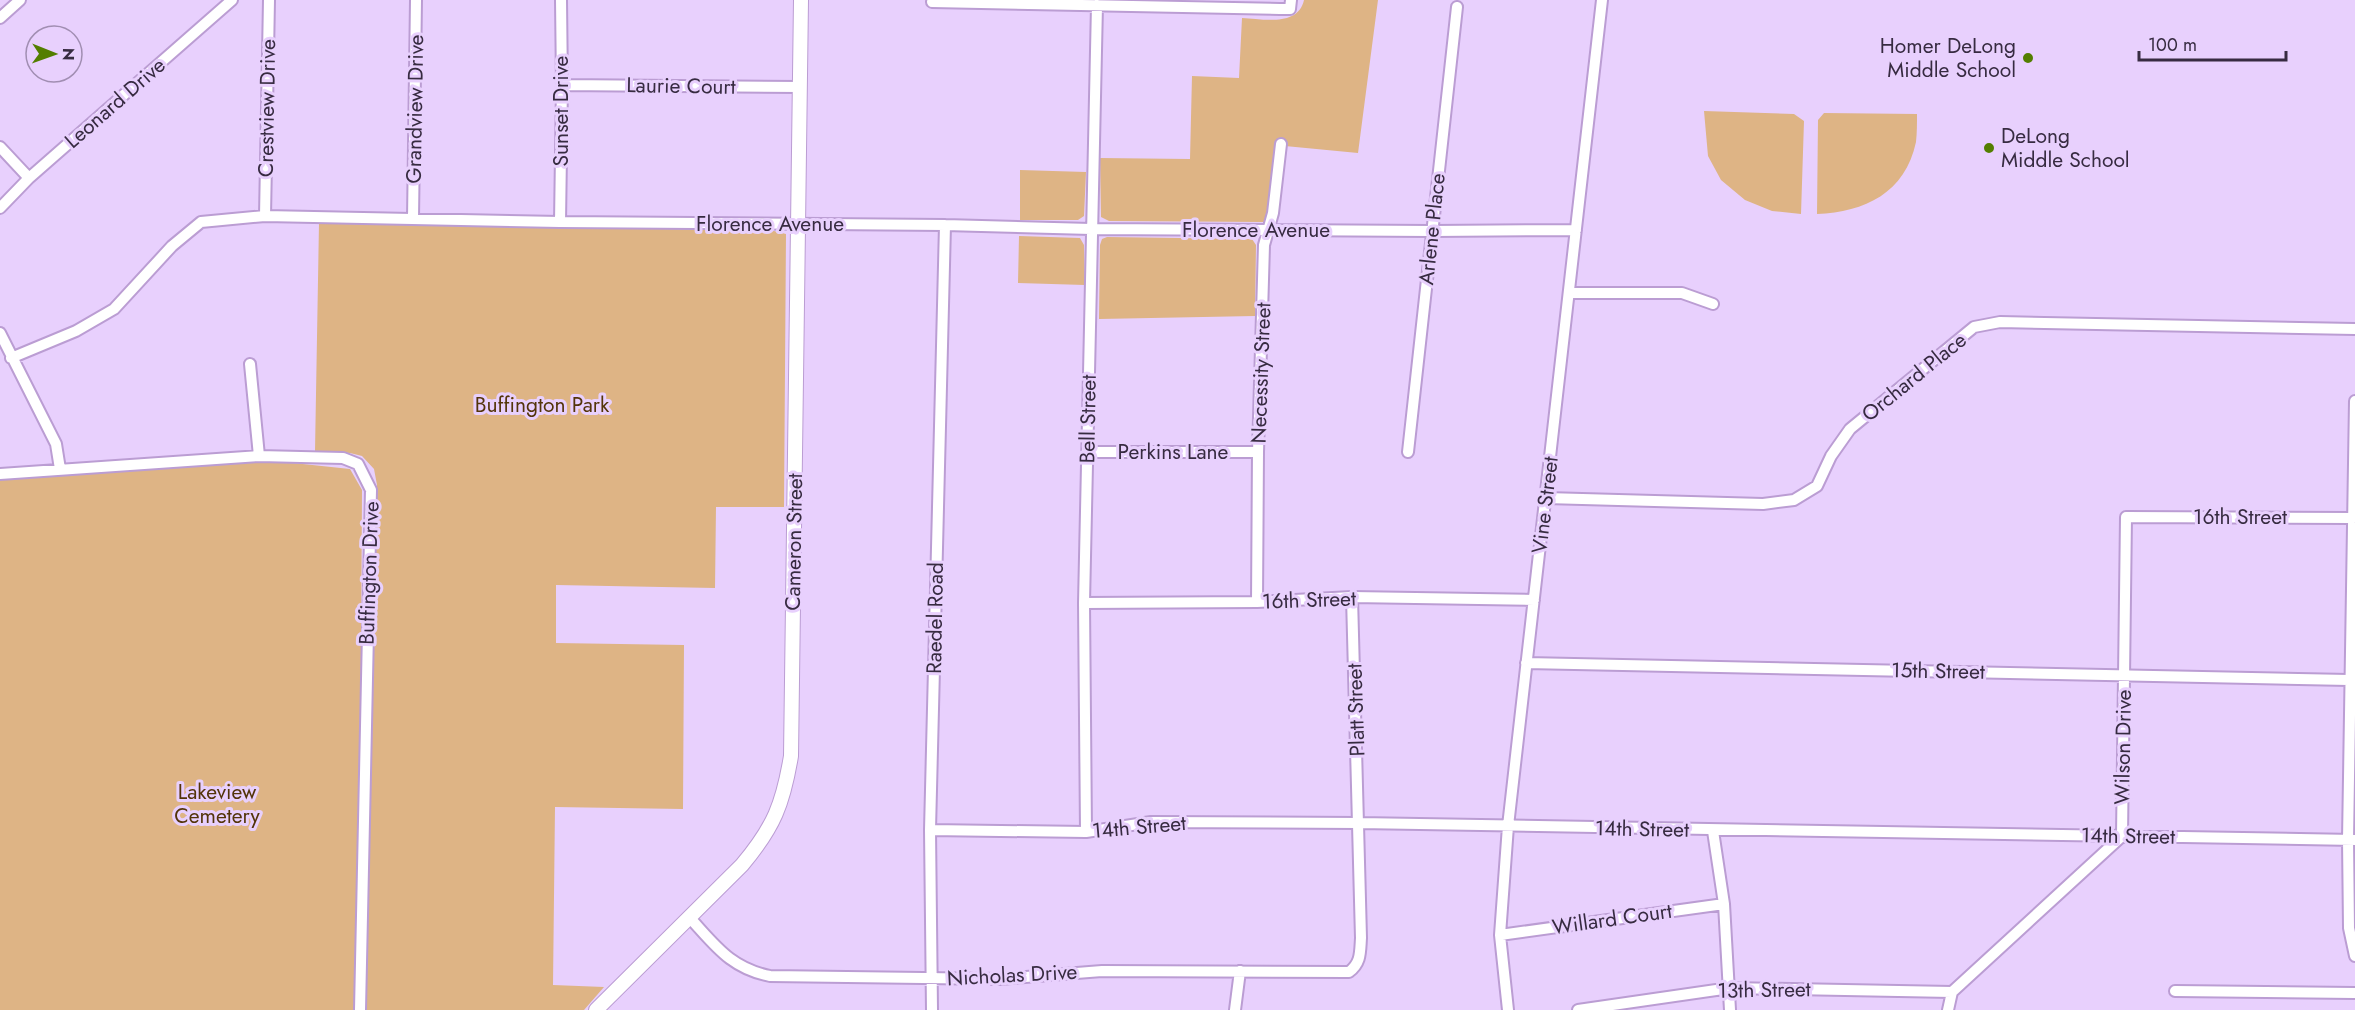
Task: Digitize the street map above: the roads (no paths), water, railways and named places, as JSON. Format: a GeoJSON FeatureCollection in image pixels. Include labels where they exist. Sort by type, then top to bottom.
{"type":"FeatureCollection","features":[{"type":"Feature","properties":{"kind":"main road","name":"Cameron Street"},"geometry":{"type":"LineString","coordinates":[[596,1010],[742,865],[773,823],[786,790],[791,756],[801,0]]}},
{"type":"Feature","properties":{"kind":"street"},"geometry":{"type":"LineString","coordinates":[[0,18],[20,0]]}},
{"type":"Feature","properties":{"kind":"street","name":"Leonard Drive"},"geometry":{"type":"LineString","coordinates":[[0,208],[29,178],[232,0]]}},
{"type":"Feature","properties":{"kind":"street","name":"Crestview Drive"},"geometry":{"type":"LineString","coordinates":[[265,216],[269,0]]}},
{"type":"Feature","properties":{"kind":"street","name":"Grandview Drive"},"geometry":{"type":"LineString","coordinates":[[413,218],[416,0]]}},
{"type":"Feature","properties":{"kind":"street","name":"Sunset Drive"},"geometry":{"type":"LineString","coordinates":[[560,222],[561,0]]}},
{"type":"Feature","properties":{"kind":"street","name":"Vine Street"},"geometry":{"type":"LineString","coordinates":[[1508,1010],[1500,935],[1508,826],[1602,0]]}},
{"type":"Feature","properties":{"kind":"street"},"geometry":{"type":"LineString","coordinates":[[932,2],[1097,5],[1290,4]]}},
{"type":"Feature","properties":{"kind":"street","name":"Bell Street"},"geometry":{"type":"LineString","coordinates":[[1086,832],[1084,603],[1097,5]]}},
{"type":"Feature","properties":{"kind":"street","name":"Arlene Place"},"geometry":{"type":"LineString","coordinates":[[1408,452],[1457,7]]}},
{"type":"Feature","properties":{"kind":"street","name":"Laurie Court"},"geometry":{"type":"LineString","coordinates":[[562,85],[800,87]]}},
{"type":"Feature","properties":{"kind":"street","name":"Necessity Street"},"geometry":{"type":"LineString","coordinates":[[1257,602],[1258,452],[1264,245],[1273,213],[1281,144]]}},
{"type":"Feature","properties":{"kind":"street"},"geometry":{"type":"LineString","coordinates":[[0,147],[29,178]]}},
{"type":"Feature","properties":{"kind":"street","name":"Florence Avenue"},"geometry":{"type":"LineString","coordinates":[[11,358],[76,331],[114,309],[172,246],[201,222],[265,216],[1091,228],[1576,230]]}},
{"type":"Feature","properties":{"kind":"street","name":"Raedel Road"},"geometry":{"type":"LineString","coordinates":[[932,1010],[930,830],[945,225]]}},
{"type":"Feature","properties":{"kind":"street"},"geometry":{"type":"LineString","coordinates":[[1569,292],[1682,293],[1713,304]]}},
{"type":"Feature","properties":{"kind":"street","name":"Orchard Place"},"geometry":{"type":"LineString","coordinates":[[1546,498],[1763,504],[1794,500],[1817,486],[1831,456],[1850,429],[1974,327],[2000,321],[2355,329]]}},
{"type":"Feature","properties":{"kind":"street"},"geometry":{"type":"LineString","coordinates":[[0,333],[56,444],[60,469]]}},
{"type":"Feature","properties":{"kind":"street"},"geometry":{"type":"LineString","coordinates":[[250,364],[259,456]]}},
{"type":"Feature","properties":{"kind":"street"},"geometry":{"type":"LineString","coordinates":[[2355,401],[2349,680],[2351,840],[2349,928],[2355,956]]}},
{"type":"Feature","properties":{"kind":"street","name":"Perkins Lane"},"geometry":{"type":"LineString","coordinates":[[1088,452],[1258,452]]}},
{"type":"Feature","properties":{"kind":"street","name":"Buffington Drive"},"geometry":{"type":"LineString","coordinates":[[0,474],[259,456],[343,458],[358,464],[371,489],[360,1010]]}},
{"type":"Feature","properties":{"kind":"street","name":"16th Street"},"geometry":{"type":"LineString","coordinates":[[2126,517],[2353,518]]}},
{"type":"Feature","properties":{"kind":"street","name":"Wilson Drive"},"geometry":{"type":"LineString","coordinates":[[1952,992],[2122,836],[2126,517]]}},
{"type":"Feature","properties":{"kind":"street","name":"16th Street"},"geometry":{"type":"LineString","coordinates":[[1084,603],[1257,602],[1352,597],[1534,600]]}},
{"type":"Feature","properties":{"kind":"street","name":"Platt Street"},"geometry":{"type":"LineString","coordinates":[[1352,597],[1359,823],[1360,957],[1356,967]]}},
{"type":"Feature","properties":{"kind":"street","name":"15th Street"},"geometry":{"type":"LineString","coordinates":[[1526,663],[2349,680]]}},
{"type":"Feature","properties":{"kind":"street","name":"14th Street"},"geometry":{"type":"LineString","coordinates":[[930,830],[1086,832],[1151,822],[1359,823],[1713,831],[2351,840]]}},
{"type":"Feature","properties":{"kind":"street"},"geometry":{"type":"LineString","coordinates":[[1713,831],[1724,904],[1731,1010]]}},
{"type":"Feature","properties":{"kind":"street","name":"Willard Court"},"geometry":{"type":"LineString","coordinates":[[1500,935],[1724,904]]}},
{"type":"Feature","properties":{"kind":"street","name":"Nicholas Drive"},"geometry":{"type":"LineString","coordinates":[[689,916],[737,965],[754,973],[770,976],[1031,978],[1102,971],[1348,972],[1356,967]]}},
{"type":"Feature","properties":{"kind":"street"},"geometry":{"type":"LineString","coordinates":[[1235,1010],[1240,971]]}},
{"type":"Feature","properties":{"kind":"street","name":"13th Street"},"geometry":{"type":"LineString","coordinates":[[1578,1010],[1730,988],[1952,992]]}},
{"type":"Feature","properties":{"kind":"street"},"geometry":{"type":"LineString","coordinates":[[2175,991],[2355,993]]}},
{"type":"Feature","properties":{"kind":"street"},"geometry":{"type":"LineString","coordinates":[[1948,1010],[1952,992]]}},
{"type":"Feature","properties":{"kind":"place","name":"Homer DeLong Middle School"},"geometry":{"type":"Point","coordinates":[2028,58]}},
{"type":"Feature","properties":{"kind":"place","name":"DeLong Middle School"},"geometry":{"type":"Point","coordinates":[1989,148]}},
{"type":"Feature","properties":{"kind":"park label","name":"Buffington Park"},"geometry":{"type":"Point","coordinates":[542,405]}},
{"type":"Feature","properties":{"kind":"park label","name":"Lakeview Cemetery"},"geometry":{"type":"Point","coordinates":[217,804]}}]}
